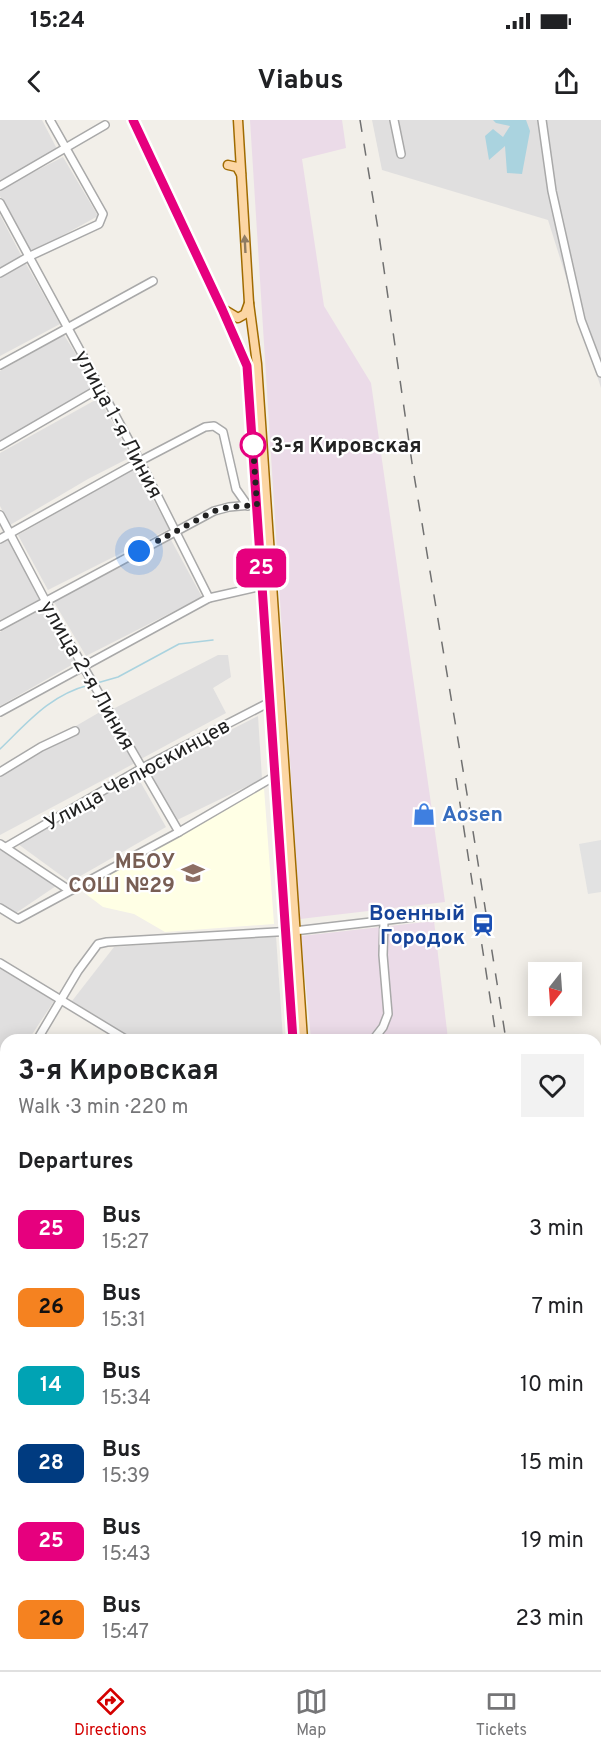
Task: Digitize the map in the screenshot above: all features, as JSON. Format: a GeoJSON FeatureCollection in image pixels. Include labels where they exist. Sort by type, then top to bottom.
{"type":"FeatureCollection","features":[{"type":"Feature","properties":{"kind":"main road"},"geometry":{"type":"LineString","coordinates":[[134,120],[247,366],[253,505],[262,586],[275,776],[302,1034]]}},
{"type":"Feature","properties":{"kind":"main road"},"geometry":{"type":"LineString","coordinates":[[238,120],[249,303],[257,364],[290,931],[293,1034]]}},
{"type":"Feature","properties":{"kind":"main road"},"geometry":{"type":"LineString","coordinates":[[228,165],[237,167],[241,174]]}},
{"type":"Feature","properties":{"kind":"main road"},"geometry":{"type":"LineString","coordinates":[[222,309],[238,318],[245,314],[249,303]]}},
{"type":"Feature","properties":{"kind":"street"},"geometry":{"type":"LineString","coordinates":[[0,273],[28,257],[99,224],[103,214],[50,120]]}},
{"type":"Feature","properties":{"kind":"street"},"geometry":{"type":"LineString","coordinates":[[394,120],[401,154]]}},
{"type":"Feature","properties":{"kind":"street"},"geometry":{"type":"LineString","coordinates":[[542,120],[552,191],[581,321],[601,373]]}},
{"type":"Feature","properties":{"kind":"street"},"geometry":{"type":"LineString","coordinates":[[0,186],[105,125]]}},
{"type":"Feature","properties":{"kind":"street","name":"улица 1-я Линия"},"geometry":{"type":"LineString","coordinates":[[0,203],[140,460],[209,598]]}},
{"type":"Feature","properties":{"kind":"street"},"geometry":{"type":"LineString","coordinates":[[0,365],[153,281]]}},
{"type":"Feature","properties":{"kind":"street"},"geometry":{"type":"LineString","coordinates":[[0,446],[100,388]]}},
{"type":"Feature","properties":{"kind":"street"},"geometry":{"type":"LineString","coordinates":[[0,539],[140,460],[205,427],[214,426],[223,432],[236,489],[253,505]]}},
{"type":"Feature","properties":{"kind":"street"},"geometry":{"type":"LineString","coordinates":[[0,626],[214,511],[253,505]]}},
{"type":"Feature","properties":{"kind":"street","name":"улица 2-я Линия"},"geometry":{"type":"LineString","coordinates":[[0,515],[46,602],[179,832]]}},
{"type":"Feature","properties":{"kind":"street"},"geometry":{"type":"LineString","coordinates":[[0,712],[209,598],[262,586]]}},
{"type":"Feature","properties":{"kind":"street","name":"Улица Челюскинцев"},"geometry":{"type":"LineString","coordinates":[[3,845],[142,768],[270,702]]}},
{"type":"Feature","properties":{"kind":"street"},"geometry":{"type":"LineString","coordinates":[[0,772],[75,730]]}},
{"type":"Feature","properties":{"kind":"street"},"geometry":{"type":"LineString","coordinates":[[0,908],[18,919],[179,832],[275,776]]}},
{"type":"Feature","properties":{"kind":"street"},"geometry":{"type":"LineString","coordinates":[[3,845],[69,890]]}},
{"type":"Feature","properties":{"kind":"street"},"geometry":{"type":"LineString","coordinates":[[41,1034],[78,971],[98,944],[290,931],[431,915]]}},
{"type":"Feature","properties":{"kind":"street"},"geometry":{"type":"LineString","coordinates":[[377,1034],[387,1014],[383,956],[384,921]]}},
{"type":"Feature","properties":{"kind":"street"},"geometry":{"type":"LineString","coordinates":[[0,963],[117,1034]]}},
{"type":"Feature","properties":{"kind":"shaded area"},"geometry":{"type":"Polygon","coordinates":[[[0,120],[42,120],[58,151],[0,180],[0,120]]]}},
{"type":"Feature","properties":{"kind":"shaded area"},"geometry":{"type":"Polygon","coordinates":[[[250,120],[342,120],[346,148],[302,159],[324,306],[371,383],[445,902],[300,919],[250,120]]]}},
{"type":"Feature","properties":{"kind":"shaded area"},"geometry":{"type":"Polygon","coordinates":[[[372,120],[601,120],[601,388],[548,220],[382,170],[372,120]]]}},
{"type":"Feature","properties":{"kind":"shaded area"},"geometry":{"type":"Polygon","coordinates":[[[63,157],[98,216],[29,254],[0,196],[0,189],[63,157]]]}},
{"type":"Feature","properties":{"kind":"shaded area"},"geometry":{"type":"Polygon","coordinates":[[[0,215],[22,257],[0,269],[0,215]]]}},
{"type":"Feature","properties":{"kind":"shaded area"},"geometry":{"type":"Polygon","coordinates":[[[25,262],[60,324],[0,356],[0,275],[25,262]]]}},
{"type":"Feature","properties":{"kind":"shaded area"},"geometry":{"type":"Polygon","coordinates":[[[64,335],[96,387],[0,441],[0,371],[64,335]]]}},
{"type":"Feature","properties":{"kind":"shaded area"},"geometry":{"type":"Polygon","coordinates":[[[99,398],[131,457],[88,479],[10,525],[0,506],[0,453],[99,398]]]}},
{"type":"Feature","properties":{"kind":"shaded area"},"geometry":{"type":"Polygon","coordinates":[[[136,468],[169,529],[48,590],[18,535],[136,468]]]}},
{"type":"Feature","properties":{"kind":"shaded area"},"geometry":{"type":"Polygon","coordinates":[[[170,538],[202,597],[86,656],[54,602],[170,538]]]}},
{"type":"Feature","properties":{"kind":"shaded area"},"geometry":{"type":"Polygon","coordinates":[[[7,539],[40,599],[0,620],[0,544],[7,539]]]}},
{"type":"Feature","properties":{"kind":"shaded area"},"geometry":{"type":"Polygon","coordinates":[[[44,608],[75,663],[0,706],[0,632],[44,608]]]}},
{"type":"Feature","properties":{"kind":"shaded area"},"geometry":{"type":"Polygon","coordinates":[[[218,655],[228,655],[231,677],[213,688],[226,713],[141,759],[113,709],[218,655]]]}},
{"type":"Feature","properties":{"kind":"shaded area"},"geometry":{"type":"Polygon","coordinates":[[[100,712],[135,763],[0,835],[0,770],[100,712]]]}},
{"type":"Feature","properties":{"kind":"shaded area"},"geometry":{"type":"Polygon","coordinates":[[[258,716],[262,779],[175,821],[150,771],[258,716]]]}},
{"type":"Feature","properties":{"kind":"shaded area"},"geometry":{"type":"Polygon","coordinates":[[[137,776],[166,827],[70,882],[18,844],[137,776]]]}},
{"type":"Feature","properties":{"kind":"shaded area","name":"МБОУ СОШ №29"},"geometry":{"type":"Polygon","coordinates":[[[264,788],[274,924],[165,932],[134,914],[103,907],[82,891],[264,788]]]}},
{"type":"Feature","properties":{"kind":"shaded area"},"geometry":{"type":"Polygon","coordinates":[[[601,840],[601,892],[588,894],[579,844],[601,840]]]}},
{"type":"Feature","properties":{"kind":"shaded area"},"geometry":{"type":"Polygon","coordinates":[[[0,849],[56,886],[13,915],[0,906],[0,849]]]}},
{"type":"Feature","properties":{"kind":"shaded area"},"geometry":{"type":"Polygon","coordinates":[[[434,921],[447,1034],[311,1034],[301,936],[434,921]]]}},
{"type":"Feature","properties":{"kind":"shaded area"},"geometry":{"type":"Polygon","coordinates":[[[276,936],[283,1034],[126,1034],[72,1001],[114,947],[276,936]]]}},
{"type":"Feature","properties":{"kind":"shaded area"},"geometry":{"type":"Polygon","coordinates":[[[0,966],[54,1001],[32,1034],[0,1034],[0,966]]]}},
{"type":"Feature","properties":{"kind":"water"},"geometry":{"type":"Polygon","coordinates":[[[493,120],[526,120],[530,131],[522,174],[507,173],[505,146],[489,160],[485,136],[493,129],[503,137],[510,126],[496,123],[493,120]]]}},
{"type":"Feature","properties":{"kind":"waterway"},"geometry":{"type":"LineString","coordinates":[[97,683],[118,677],[179,644],[213,640]]}},
{"type":"Feature","properties":{"kind":"waterway"},"geometry":{"type":"LineString","coordinates":[[0,749],[51,703],[63,695],[89,685]]}},
{"type":"Feature","properties":{"kind":"railway"},"geometry":{"type":"LineString","coordinates":[[360,120],[412,463],[505,1034]]}},
{"type":"Feature","properties":{"kind":"railway"},"geometry":{"type":"LineString","coordinates":[[456,778],[496,1034]]}},
{"type":"Feature","properties":{"kind":"bus line","name":"25"},"geometry":{"type":"LineString","coordinates":[[133,120],[247,366],[293,1034]]}},
{"type":"Feature","properties":{"kind":"place","name":"3-я Кировская"},"geometry":{"type":"Point","coordinates":[253,445]}},
{"type":"Feature","properties":{"kind":"place","name":"Aosen"},"geometry":{"type":"Point","coordinates":[424,814]}},
{"type":"Feature","properties":{"kind":"place","name":"МБОУ СОШ №29"},"geometry":{"type":"Point","coordinates":[193,873]}},
{"type":"Feature","properties":{"kind":"place","name":"Военный Городок"},"geometry":{"type":"Point","coordinates":[483,925]}},
{"type":"Feature","properties":{"kind":"route"},"geometry":{"type":"LineString","coordinates":[[139,551],[214,511],[229,507],[257,505],[253,445]]}}]}
